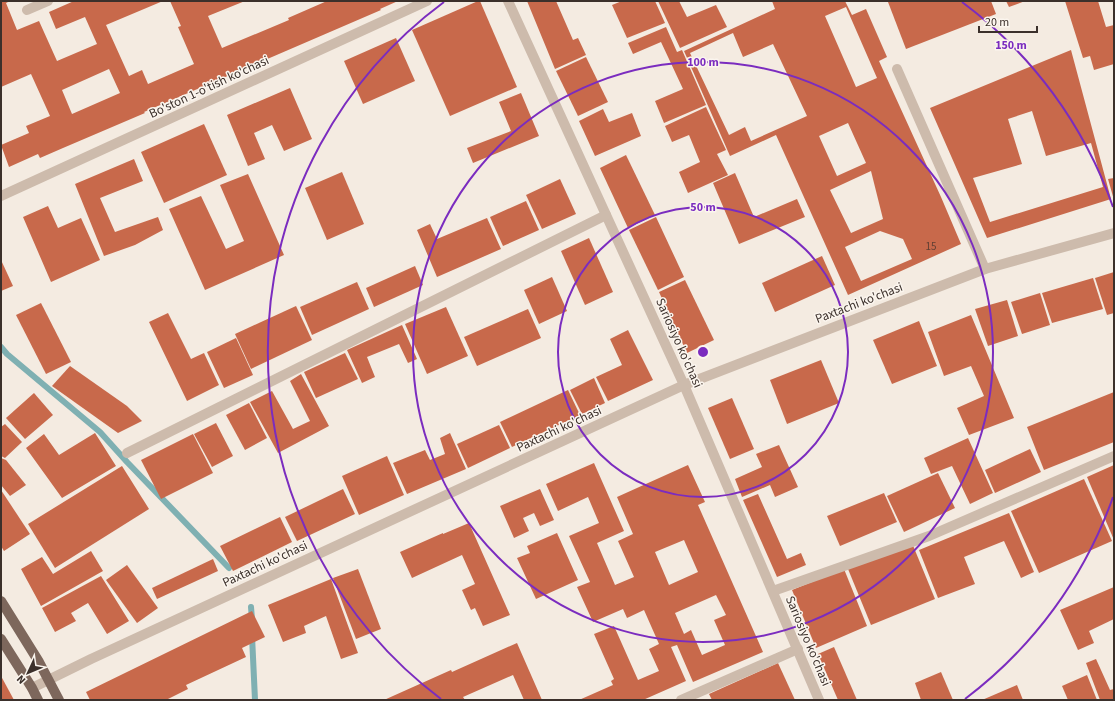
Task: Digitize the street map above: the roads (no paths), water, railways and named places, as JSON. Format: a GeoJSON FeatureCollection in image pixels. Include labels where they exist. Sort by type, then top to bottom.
{"type":"FeatureCollection","features":[{"type":"Feature","properties":{"kind":"main road"},"geometry":{"type":"LineString","coordinates":[[1,601],[49,680],[59,700]]}},
{"type":"Feature","properties":{"kind":"main road"},"geometry":{"type":"LineString","coordinates":[[1,638],[38,700]]}},
{"type":"Feature","properties":{"kind":"street"},"geometry":{"type":"LineString","coordinates":[[28,10],[48,1]]}},
{"type":"Feature","properties":{"kind":"street","name":"Bo'ston 1-o'tish ko'chasi"},"geometry":{"type":"LineString","coordinates":[[1,196],[428,1]]}},
{"type":"Feature","properties":{"kind":"street","name":"Sariosiyo ko'chasi"},"geometry":{"type":"LineString","coordinates":[[508,1],[684,385],[819,700]]}},
{"type":"Feature","properties":{"kind":"street"},"geometry":{"type":"LineString","coordinates":[[897,69],[985,268]]}},
{"type":"Feature","properties":{"kind":"street"},"geometry":{"type":"LineString","coordinates":[[127,453],[606,215]]}},
{"type":"Feature","properties":{"kind":"street","name":"Paxtachi ko'chasi"},"geometry":{"type":"LineString","coordinates":[[32,688],[98,656],[684,385],[985,268],[1114,233]]}},
{"type":"Feature","properties":{"kind":"street"},"geometry":{"type":"LineString","coordinates":[[773,591],[929,536],[1114,456]]}},
{"type":"Feature","properties":{"kind":"street"},"geometry":{"type":"LineString","coordinates":[[681,700],[798,649]]}},
{"type":"Feature","properties":{"kind":"waterway"},"geometry":{"type":"LineString","coordinates":[[1,347],[7,354],[100,432],[229,568]]}},
{"type":"Feature","properties":{"kind":"waterway"},"geometry":{"type":"LineString","coordinates":[[251,607],[252,619]]}},
{"type":"Feature","properties":{"kind":"waterway"},"geometry":{"type":"LineString","coordinates":[[252,636],[255,700]]}}]}
